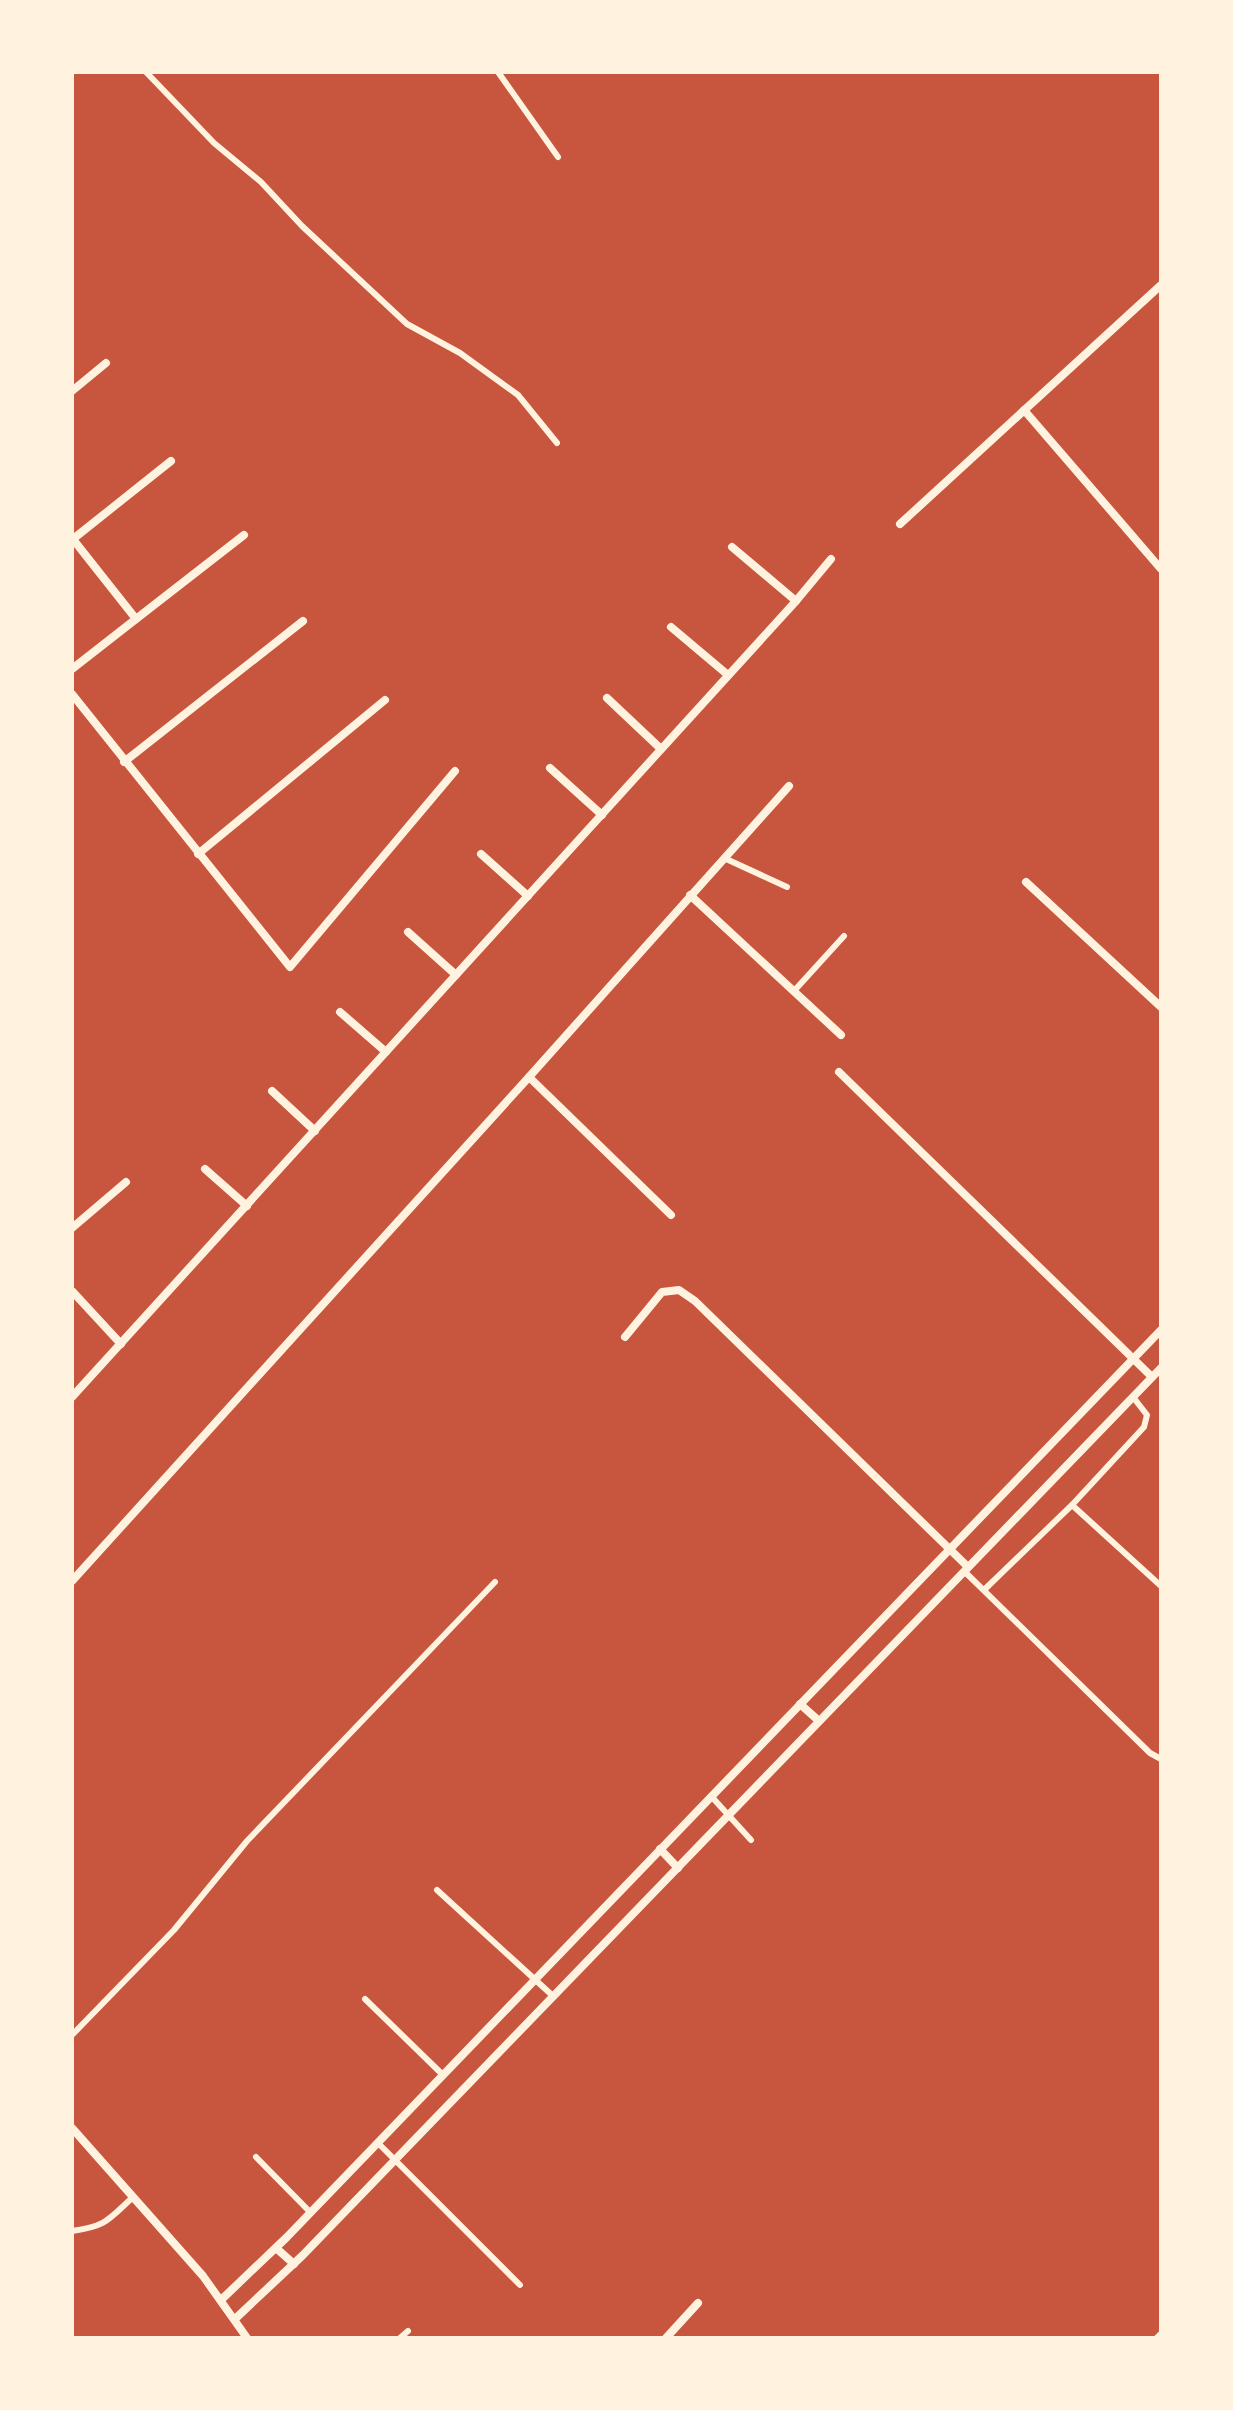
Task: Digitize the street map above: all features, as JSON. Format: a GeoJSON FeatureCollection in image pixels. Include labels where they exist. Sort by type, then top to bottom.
{"type":"FeatureCollection","features":[{"type":"Feature","properties":{"kind":"street"},"geometry":{"type":"LineString","coordinates":[[900,524],[1161,285]]}},
{"type":"Feature","properties":{"kind":"street"},"geometry":{"type":"LineString","coordinates":[[72,391],[106,363]]}},
{"type":"Feature","properties":{"kind":"street"},"geometry":{"type":"LineString","coordinates":[[1024,410],[1161,569]]}},
{"type":"Feature","properties":{"kind":"street"},"geometry":{"type":"LineString","coordinates":[[136,619],[72,538],[171,461]]}},
{"type":"Feature","properties":{"kind":"street"},"geometry":{"type":"LineString","coordinates":[[72,669],[244,535]]}},
{"type":"Feature","properties":{"kind":"street"},"geometry":{"type":"LineString","coordinates":[[732,547],[796,601]]}},
{"type":"Feature","properties":{"kind":"street"},"geometry":{"type":"LineString","coordinates":[[72,1397],[831,559]]}},
{"type":"Feature","properties":{"kind":"street"},"geometry":{"type":"LineString","coordinates":[[124,762],[303,621]]}},
{"type":"Feature","properties":{"kind":"street"},"geometry":{"type":"LineString","coordinates":[[671,627],[728,675]]}},
{"type":"Feature","properties":{"kind":"street"},"geometry":{"type":"LineString","coordinates":[[72,694],[290,967],[455,771]]}},
{"type":"Feature","properties":{"kind":"street"},"geometry":{"type":"LineString","coordinates":[[607,698],[661,749]]}},
{"type":"Feature","properties":{"kind":"street"},"geometry":{"type":"LineString","coordinates":[[198,854],[385,700]]}},
{"type":"Feature","properties":{"kind":"street"},"geometry":{"type":"LineString","coordinates":[[550,768],[602,815]]}},
{"type":"Feature","properties":{"kind":"street"},"geometry":{"type":"LineString","coordinates":[[72,1581],[789,786]]}},
{"type":"Feature","properties":{"kind":"street"},"geometry":{"type":"LineString","coordinates":[[481,854],[528,896]]}},
{"type":"Feature","properties":{"kind":"street"},"geometry":{"type":"LineString","coordinates":[[1026,882],[1161,1007]]}},
{"type":"Feature","properties":{"kind":"street"},"geometry":{"type":"LineString","coordinates":[[690,895],[841,1035]]}},
{"type":"Feature","properties":{"kind":"street"},"geometry":{"type":"LineString","coordinates":[[408,932],[456,975]]}},
{"type":"Feature","properties":{"kind":"street"},"geometry":{"type":"LineString","coordinates":[[1153,1000],[1161,991]]}},
{"type":"Feature","properties":{"kind":"street"},"geometry":{"type":"LineString","coordinates":[[340,1012],[386,1052]]}},
{"type":"Feature","properties":{"kind":"street"},"geometry":{"type":"LineString","coordinates":[[839,1072],[1152,1377]]}},
{"type":"Feature","properties":{"kind":"street"},"geometry":{"type":"LineString","coordinates":[[529,1077],[671,1215]]}},
{"type":"Feature","properties":{"kind":"street"},"geometry":{"type":"LineString","coordinates":[[272,1091],[315,1131]]}},
{"type":"Feature","properties":{"kind":"street"},"geometry":{"type":"LineString","coordinates":[[205,1169],[247,1206]]}},
{"type":"Feature","properties":{"kind":"street"},"geometry":{"type":"LineString","coordinates":[[72,1228],[126,1182]]}},
{"type":"Feature","properties":{"kind":"street"},"geometry":{"type":"LineString","coordinates":[[625,1337],[662,1292],[679,1290],[695,1301],[950,1549],[966,1569]]}},
{"type":"Feature","properties":{"kind":"street"},"geometry":{"type":"LineString","coordinates":[[72,1291],[121,1344]]}},
{"type":"Feature","properties":{"kind":"street"},"geometry":{"type":"LineString","coordinates":[[221,2300],[311,2213],[1161,1330]]}},
{"type":"Feature","properties":{"kind":"street"},"geometry":{"type":"LineString","coordinates":[[235,2319],[294,2264],[1161,1368]]}},
{"type":"Feature","properties":{"kind":"street"},"geometry":{"type":"LineString","coordinates":[[800,1704],[819,1721]]}},
{"type":"Feature","properties":{"kind":"street"},"geometry":{"type":"LineString","coordinates":[[660,1849],[678,1868]]}},
{"type":"Feature","properties":{"kind":"street"},"geometry":{"type":"LineString","coordinates":[[72,2128],[221,2300],[247,2338]]}},
{"type":"Feature","properties":{"kind":"street"},"geometry":{"type":"LineString","coordinates":[[276,2248],[294,2264]]}},
{"type":"Feature","properties":{"kind":"street"},"geometry":{"type":"LineString","coordinates":[[666,2338],[698,2303]]}},
{"type":"Feature","properties":{"kind":"lane"},"geometry":{"type":"LineString","coordinates":[[146,72],[214,143],[261,182],[302,226],[407,324],[460,353],[518,395],[557,443]]}},
{"type":"Feature","properties":{"kind":"lane"},"geometry":{"type":"LineString","coordinates":[[498,72],[558,157]]}},
{"type":"Feature","properties":{"kind":"lane"},"geometry":{"type":"LineString","coordinates":[[724,858],[787,887]]}},
{"type":"Feature","properties":{"kind":"lane"},"geometry":{"type":"LineString","coordinates":[[794,991],[844,936]]}},
{"type":"Feature","properties":{"kind":"lane"},"geometry":{"type":"LineString","coordinates":[[984,1590],[1072,1505],[1144,1427],[1147,1415],[1133,1397]]}},
{"type":"Feature","properties":{"kind":"lane"},"geometry":{"type":"LineString","coordinates":[[1072,1505],[1161,1586]]}},
{"type":"Feature","properties":{"kind":"lane"},"geometry":{"type":"LineString","coordinates":[[966,1569],[1150,1753],[1161,1759]]}},
{"type":"Feature","properties":{"kind":"lane"},"geometry":{"type":"LineString","coordinates":[[72,2035],[174,1930],[247,1841],[495,1582]]}},
{"type":"Feature","properties":{"kind":"lane"},"geometry":{"type":"LineString","coordinates":[[711,1796],[751,1840]]}},
{"type":"Feature","properties":{"kind":"lane"},"geometry":{"type":"LineString","coordinates":[[437,1890],[553,1996]]}},
{"type":"Feature","properties":{"kind":"lane"},"geometry":{"type":"LineString","coordinates":[[365,1999],[443,2075]]}},
{"type":"Feature","properties":{"kind":"lane"},"geometry":{"type":"LineString","coordinates":[[378,2143],[520,2285]]}},
{"type":"Feature","properties":{"kind":"lane"},"geometry":{"type":"LineString","coordinates":[[256,2157],[311,2213]]}},
{"type":"Feature","properties":{"kind":"lane"},"geometry":{"type":"LineString","coordinates":[[72,2231],[95,2228],[105,2223],[133,2197]]}},
{"type":"Feature","properties":{"kind":"lane"},"geometry":{"type":"LineString","coordinates":[[400,2338],[408,2331]]}}]}
